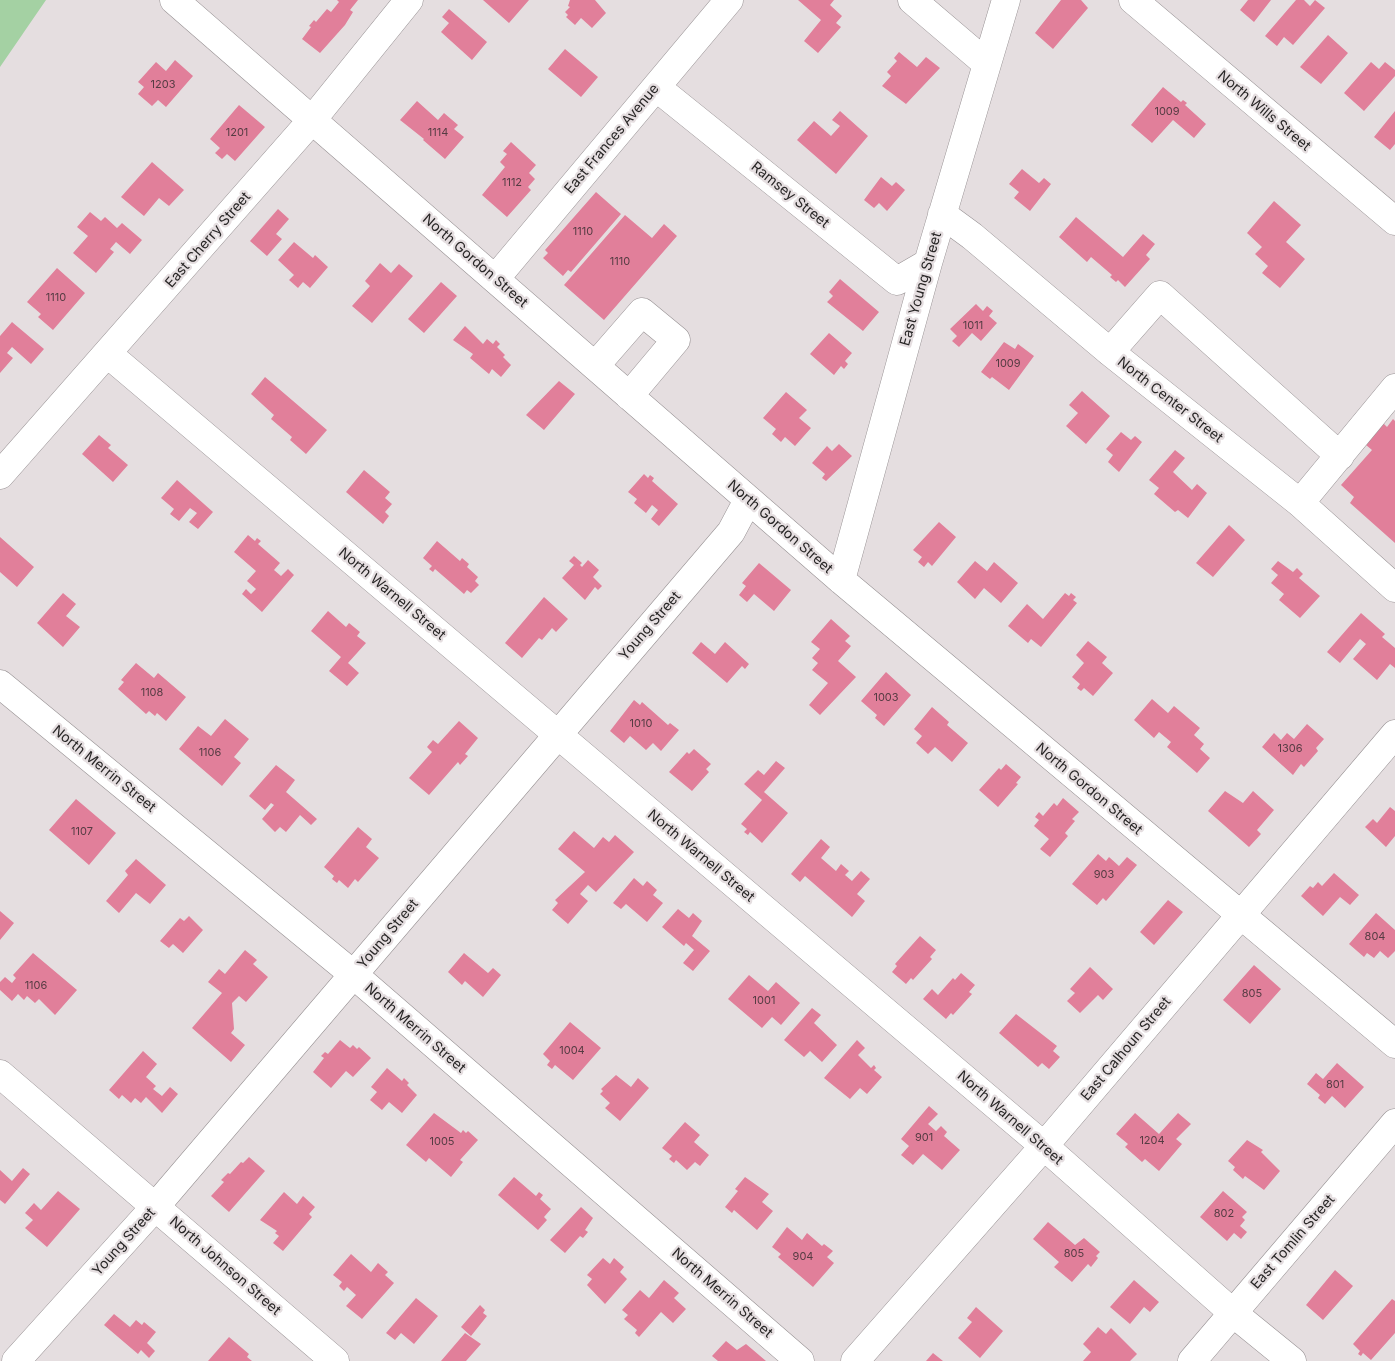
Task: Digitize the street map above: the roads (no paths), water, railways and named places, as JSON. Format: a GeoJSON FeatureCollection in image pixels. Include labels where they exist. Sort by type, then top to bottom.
{"type":"FeatureCollection","features":[{"type":"Feature","properties":{"kind":"street","name":"North Gordon Street"},"geometry":{"type":"LineString","coordinates":[[174,0],[841,580],[1395,1044]]}},
{"type":"Feature","properties":{"kind":"street","name":"East Cherry Street"},"geometry":{"type":"LineString","coordinates":[[0,475],[312,120],[409,0]]}},
{"type":"Feature","properties":{"kind":"street","name":"East Frances Avenue"},"geometry":{"type":"LineString","coordinates":[[495,279],[730,0]]}},
{"type":"Feature","properties":{"kind":"street"},"geometry":{"type":"LineString","coordinates":[[912,0],[987,64]]}},
{"type":"Feature","properties":{"kind":"street","name":"East Young Street"},"geometry":{"type":"LineString","coordinates":[[841,580],[928,263],[1006,0]]}},
{"type":"Feature","properties":{"kind":"street","name":"North Wills Street"},"geometry":{"type":"LineString","coordinates":[[1133,0],[1395,221]]}},
{"type":"Feature","properties":{"kind":"street","name":"Ramsey Street"},"geometry":{"type":"LineString","coordinates":[[656,87],[897,281],[928,263]]}},
{"type":"Feature","properties":{"kind":"street","name":"North Center Street"},"geometry":{"type":"LineString","coordinates":[[942,214],[1110,352],[1300,503],[1395,588]]}},
{"type":"Feature","properties":{"kind":"street"},"geometry":{"type":"LineString","coordinates":[[1110,352],[1160,295],[1340,456]]}},
{"type":"Feature","properties":{"kind":"street"},"geometry":{"type":"LineString","coordinates":[[596,366],[642,312],[676,340],[629,396]]}},
{"type":"Feature","properties":{"kind":"street","name":"North Warnell Street"},"geometry":{"type":"LineString","coordinates":[[108,354],[1044,1146],[1233,1313],[1292,1361]]}},
{"type":"Feature","properties":{"kind":"street"},"geometry":{"type":"LineString","coordinates":[[1300,503],[1395,388]]}},
{"type":"Feature","properties":{"kind":"street","name":"Young Street"},"geometry":{"type":"LineString","coordinates":[[16,1361],[155,1207],[731,532],[748,500]]}},
{"type":"Feature","properties":{"kind":"street","name":"North Merrin Street"},"geometry":{"type":"LineString","coordinates":[[0,684],[354,975],[800,1361]]}},
{"type":"Feature","properties":{"kind":"street","name":"East Calhoun Street"},"geometry":{"type":"LineString","coordinates":[[855,1361],[1044,1146],[1395,734]]}},
{"type":"Feature","properties":{"kind":"street","name":"North Johnson Street"},"geometry":{"type":"LineString","coordinates":[[0,1074],[335,1361]]}},
{"type":"Feature","properties":{"kind":"street","name":"East Tomlin Street"},"geometry":{"type":"LineString","coordinates":[[1192,1361],[1395,1123]]}}]}
